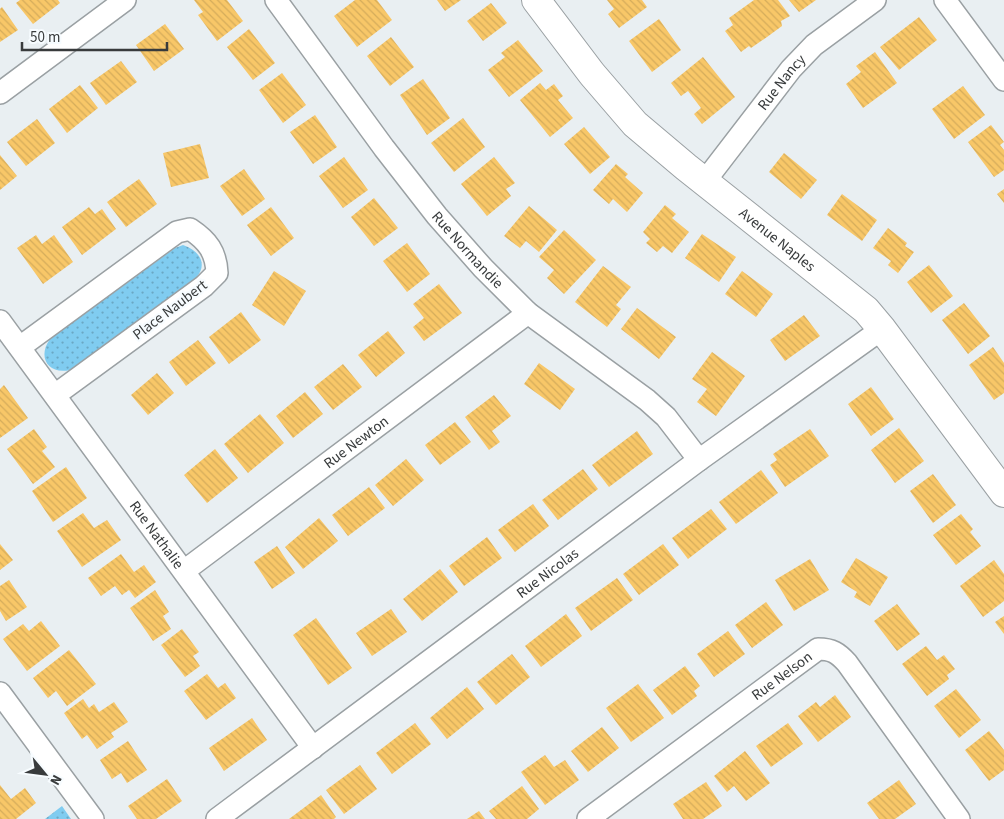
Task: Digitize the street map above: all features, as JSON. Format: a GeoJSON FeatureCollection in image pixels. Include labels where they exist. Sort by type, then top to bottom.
{"type":"FeatureCollection","features":[{"type":"Feature","properties":{"kind":"street"},"geometry":{"type":"LineString","coordinates":[[0,93],[125,0]]}},
{"type":"Feature","properties":{"kind":"street","name":"Rue Normandie"},"geometry":{"type":"LineString","coordinates":[[276,0],[384,148],[437,216],[483,268],[528,313],[647,400],[666,417],[699,460]]}},
{"type":"Feature","properties":{"kind":"street","name":"Avenue Naples"},"geometry":{"type":"LineString","coordinates":[[536,0],[592,74],[622,110],[649,137],[857,301],[882,329],[1004,493]]}},
{"type":"Feature","properties":{"kind":"street","name":"Rue Nancy"},"geometry":{"type":"LineString","coordinates":[[705,181],[802,57],[814,45],[875,0]]}},
{"type":"Feature","properties":{"kind":"street"},"geometry":{"type":"LineString","coordinates":[[945,0],[1004,80]]}},
{"type":"Feature","properties":{"kind":"street","name":"Place Naubert"},"geometry":{"type":"LineString","coordinates":[[20,347],[177,232],[190,229],[202,237],[216,258],[216,273],[204,286],[55,395]]}},
{"type":"Feature","properties":{"kind":"street","name":"Rue Newton"},"geometry":{"type":"LineString","coordinates":[[184,571],[528,313]]}},
{"type":"Feature","properties":{"kind":"street","name":"Rue Nathalie"},"geometry":{"type":"LineString","coordinates":[[0,321],[313,748]]}},
{"type":"Feature","properties":{"kind":"street","name":"Rue Nicolas"},"geometry":{"type":"LineString","coordinates":[[217,819],[699,460],[882,329]]}},
{"type":"Feature","properties":{"kind":"street","name":"Rue Nelson"},"geometry":{"type":"LineString","coordinates":[[588,819],[818,649],[829,649],[838,653],[847,663],[959,819]]}},
{"type":"Feature","properties":{"kind":"street"},"geometry":{"type":"LineString","coordinates":[[0,694],[92,819]]}},
{"type":"Feature","properties":{"kind":"shaded area"},"geometry":{"type":"Polygon","coordinates":[[[183,245],[193,250],[202,262],[202,267],[196,278],[70,370],[56,370],[47,363],[45,352],[50,339],[175,248],[183,245]]]}},
{"type":"Feature","properties":{"kind":"shaded area"},"geometry":{"type":"Polygon","coordinates":[[[62,806],[71,819],[45,819],[62,806]]]}},
{"type":"Feature","properties":{"kind":"building"},"geometry":{"type":"Polygon","coordinates":[[[20,0],[58,0],[60,3],[33,24],[16,3],[20,0]]]}},
{"type":"Feature","properties":{"kind":"building"},"geometry":{"type":"Polygon","coordinates":[[[194,0],[227,0],[243,21],[217,41],[198,15],[203,12],[194,0]]]}},
{"type":"Feature","properties":{"kind":"building"},"geometry":{"type":"Polygon","coordinates":[[[355,0],[377,0],[392,20],[357,47],[334,16],[355,0]]]}},
{"type":"Feature","properties":{"kind":"building"},"geometry":{"type":"Polygon","coordinates":[[[437,0],[461,0],[445,11],[437,0]]]}},
{"type":"Feature","properties":{"kind":"building"},"geometry":{"type":"Polygon","coordinates":[[[607,0],[642,0],[647,7],[619,28],[608,14],[614,9],[607,0]]]}},
{"type":"Feature","properties":{"kind":"building"},"geometry":{"type":"Polygon","coordinates":[[[754,0],[778,0],[790,16],[781,21],[782,26],[751,48],[749,46],[741,52],[725,31],[733,25],[729,18],[754,0]]]}},
{"type":"Feature","properties":{"kind":"building"},"geometry":{"type":"Polygon","coordinates":[[[789,0],[816,0],[799,12],[789,0]]]}},
{"type":"Feature","properties":{"kind":"building"},"geometry":{"type":"Polygon","coordinates":[[[491,3],[507,23],[483,41],[467,21],[491,3]]]}},
{"type":"Feature","properties":{"kind":"building"},"geometry":{"type":"Polygon","coordinates":[[[2,7],[18,30],[0,42],[0,9],[2,7]]]}},
{"type":"Feature","properties":{"kind":"building"},"geometry":{"type":"Polygon","coordinates":[[[919,17],[937,40],[899,70],[880,47],[919,17]]]}},
{"type":"Feature","properties":{"kind":"building"},"geometry":{"type":"Polygon","coordinates":[[[659,19],[681,50],[652,72],[629,41],[659,19]]]}},
{"type":"Feature","properties":{"kind":"building"},"geometry":{"type":"Polygon","coordinates":[[[165,24],[184,49],[154,71],[136,45],[165,24]]]}},
{"type":"Feature","properties":{"kind":"building"},"geometry":{"type":"Polygon","coordinates":[[[249,29],[275,63],[253,80],[227,47],[249,29]]]}},
{"type":"Feature","properties":{"kind":"building"},"geometry":{"type":"Polygon","coordinates":[[[391,37],[414,67],[390,86],[367,56],[391,37]]]}},
{"type":"Feature","properties":{"kind":"building"},"geometry":{"type":"Polygon","coordinates":[[[518,40],[543,71],[509,97],[488,70],[505,57],[501,53],[518,40]]]}},
{"type":"Feature","properties":{"kind":"building"},"geometry":{"type":"Polygon","coordinates":[[[875,52],[897,83],[863,108],[846,84],[861,72],[856,66],[875,52]]]}},
{"type":"Feature","properties":{"kind":"building"},"geometry":{"type":"Polygon","coordinates":[[[703,57],[735,97],[702,124],[694,114],[701,108],[688,91],[681,96],[671,83],[703,57]]]}},
{"type":"Feature","properties":{"kind":"building"},"geometry":{"type":"Polygon","coordinates":[[[121,61],[137,82],[106,105],[90,83],[121,61]]]}},
{"type":"Feature","properties":{"kind":"building"},"geometry":{"type":"Polygon","coordinates":[[[282,73],[306,105],[283,123],[259,90],[282,73]]]}},
{"type":"Feature","properties":{"kind":"building"},"geometry":{"type":"Polygon","coordinates":[[[423,79],[450,118],[427,135],[400,95],[423,79]]]}},
{"type":"Feature","properties":{"kind":"building"},"geometry":{"type":"Polygon","coordinates":[[[540,83],[546,90],[554,84],[563,96],[558,100],[573,118],[550,137],[520,100],[540,83]]]}},
{"type":"Feature","properties":{"kind":"building"},"geometry":{"type":"Polygon","coordinates":[[[80,85],[98,108],[67,133],[49,109],[80,85]]]}},
{"type":"Feature","properties":{"kind":"building"},"geometry":{"type":"Polygon","coordinates":[[[963,86],[985,115],[954,139],[932,109],[963,86]]]}},
{"type":"Feature","properties":{"kind":"building"},"geometry":{"type":"Polygon","coordinates":[[[315,115],[337,147],[313,164],[290,132],[315,115]]]}},
{"type":"Feature","properties":{"kind":"building"},"geometry":{"type":"Polygon","coordinates":[[[463,118],[485,147],[454,172],[431,143],[463,118]]]}},
{"type":"Feature","properties":{"kind":"building"},"geometry":{"type":"Polygon","coordinates":[[[37,119],[55,143],[26,166],[7,142],[37,119]]]}},
{"type":"Feature","properties":{"kind":"building"},"geometry":{"type":"Polygon","coordinates":[[[991,125],[1004,142],[1000,145],[1004,150],[1004,170],[994,177],[968,142],[991,125]]]}},
{"type":"Feature","properties":{"kind":"building"},"geometry":{"type":"Polygon","coordinates":[[[584,127],[610,157],[590,174],[564,144],[584,127]]]}},
{"type":"Feature","properties":{"kind":"building"},"geometry":{"type":"Polygon","coordinates":[[[200,144],[209,178],[171,187],[163,153],[200,144]]]}},
{"type":"Feature","properties":{"kind":"building"},"geometry":{"type":"Polygon","coordinates":[[[784,153],[817,180],[801,199],[769,172],[784,153]]]}},
{"type":"Feature","properties":{"kind":"building"},"geometry":{"type":"Polygon","coordinates":[[[0,155],[17,176],[0,190],[0,155]]]}},
{"type":"Feature","properties":{"kind":"building"},"geometry":{"type":"Polygon","coordinates":[[[344,157],[368,190],[343,208],[319,176],[344,157]]]}},
{"type":"Feature","properties":{"kind":"building"},"geometry":{"type":"Polygon","coordinates":[[[494,157],[515,183],[506,189],[511,196],[487,216],[461,184],[494,157]]]}},
{"type":"Feature","properties":{"kind":"building"},"geometry":{"type":"Polygon","coordinates":[[[616,164],[628,174],[625,177],[643,193],[627,212],[613,199],[609,204],[593,190],[616,164]]]}},
{"type":"Feature","properties":{"kind":"building"},"geometry":{"type":"Polygon","coordinates":[[[244,169],[265,199],[242,216],[220,186],[244,169]]]}},
{"type":"Feature","properties":{"kind":"building"},"geometry":{"type":"Polygon","coordinates":[[[139,179],[157,204],[126,227],[107,202],[139,179]]]}},
{"type":"Feature","properties":{"kind":"building"},"geometry":{"type":"Polygon","coordinates":[[[1004,189],[1004,203],[997,194],[1004,189]]]}},
{"type":"Feature","properties":{"kind":"building"},"geometry":{"type":"Polygon","coordinates":[[[842,194],[877,220],[862,241],[827,215],[842,194]]]}},
{"type":"Feature","properties":{"kind":"building"},"geometry":{"type":"Polygon","coordinates":[[[374,198],[398,228],[374,246],[351,217],[374,198]]]}},
{"type":"Feature","properties":{"kind":"building"},"geometry":{"type":"Polygon","coordinates":[[[665,205],[676,214],[672,218],[689,232],[672,253],[663,246],[657,252],[646,243],[650,239],[643,232],[665,205]]]}},
{"type":"Feature","properties":{"kind":"building"},"geometry":{"type":"Polygon","coordinates":[[[529,206],[557,230],[539,252],[526,241],[520,248],[504,236],[529,206]]]}},
{"type":"Feature","properties":{"kind":"building"},"geometry":{"type":"Polygon","coordinates":[[[89,207],[95,214],[102,209],[116,229],[82,255],[62,227],[89,207]]]}},
{"type":"Feature","properties":{"kind":"building"},"geometry":{"type":"Polygon","coordinates":[[[271,207],[294,238],[271,256],[247,225],[271,207]]]}},
{"type":"Feature","properties":{"kind":"building"},"geometry":{"type":"Polygon","coordinates":[[[888,228],[907,243],[905,246],[914,252],[898,273],[888,265],[891,261],[873,248],[888,228]]]}},
{"type":"Feature","properties":{"kind":"building"},"geometry":{"type":"Polygon","coordinates":[[[564,230],[596,260],[564,294],[547,278],[554,270],[539,257],[564,230]]]}},
{"type":"Feature","properties":{"kind":"building"},"geometry":{"type":"Polygon","coordinates":[[[702,234],[736,257],[719,282],[685,258],[702,234]]]}},
{"type":"Feature","properties":{"kind":"building"},"geometry":{"type":"Polygon","coordinates":[[[36,235],[42,244],[54,235],[73,262],[43,284],[17,248],[36,235]]]}},
{"type":"Feature","properties":{"kind":"building"},"geometry":{"type":"Polygon","coordinates":[[[407,243],[430,274],[407,292],[383,261],[407,243]]]}},
{"type":"Feature","properties":{"kind":"building"},"geometry":{"type":"Polygon","coordinates":[[[929,265],[953,296],[931,313],[907,282],[929,265]]]}},
{"type":"Feature","properties":{"kind":"building"},"geometry":{"type":"Polygon","coordinates":[[[603,266],[631,287],[616,305],[621,309],[607,327],[575,302],[603,266]]]}},
{"type":"Feature","properties":{"kind":"building"},"geometry":{"type":"Polygon","coordinates":[[[274,271],[306,291],[284,326],[252,305],[274,271]]]}},
{"type":"Feature","properties":{"kind":"building"},"geometry":{"type":"Polygon","coordinates":[[[742,271],[773,294],[756,317],[725,294],[742,271]]]}},
{"type":"Feature","properties":{"kind":"building"},"geometry":{"type":"Polygon","coordinates":[[[439,284],[462,313],[424,341],[413,327],[424,318],[413,304],[439,284]]]}},
{"type":"Feature","properties":{"kind":"building"},"geometry":{"type":"Polygon","coordinates":[[[964,303],[990,336],[968,354],[942,320],[964,303]]]}},
{"type":"Feature","properties":{"kind":"building"},"geometry":{"type":"Polygon","coordinates":[[[637,308],[676,337],[659,359],[621,329],[637,308]]]}},
{"type":"Feature","properties":{"kind":"building"},"geometry":{"type":"Polygon","coordinates":[[[241,312],[261,340],[229,364],[209,337],[241,312]]]}},
{"type":"Feature","properties":{"kind":"building"},"geometry":{"type":"Polygon","coordinates":[[[804,315],[820,336],[785,361],[770,340],[804,315]]]}},
{"type":"Feature","properties":{"kind":"building"},"geometry":{"type":"Polygon","coordinates":[[[388,331],[405,353],[376,377],[358,355],[388,331]]]}},
{"type":"Feature","properties":{"kind":"building"},"geometry":{"type":"Polygon","coordinates":[[[198,340],[216,363],[186,386],[169,362],[198,340]]]}},
{"type":"Feature","properties":{"kind":"building"},"geometry":{"type":"Polygon","coordinates":[[[993,347],[1004,363],[1004,393],[994,400],[969,365],[993,347]]]}},
{"type":"Feature","properties":{"kind":"building"},"geometry":{"type":"Polygon","coordinates":[[[712,352],[745,376],[716,416],[697,402],[707,389],[692,379],[712,352]]]}},
{"type":"Feature","properties":{"kind":"building"},"geometry":{"type":"Polygon","coordinates":[[[539,363],[575,389],[560,410],[524,384],[539,363]]]}},
{"type":"Feature","properties":{"kind":"building"},"geometry":{"type":"Polygon","coordinates":[[[343,364],[362,387],[333,410],[314,387],[343,364]]]}},
{"type":"Feature","properties":{"kind":"building"},"geometry":{"type":"Polygon","coordinates":[[[157,373],[174,393],[148,415],[131,395],[157,373]]]}},
{"type":"Feature","properties":{"kind":"building"},"geometry":{"type":"Polygon","coordinates":[[[4,385],[28,418],[0,438],[0,389],[4,385]]]}},
{"type":"Feature","properties":{"kind":"building"},"geometry":{"type":"Polygon","coordinates":[[[871,387],[894,419],[871,436],[848,404],[871,387]]]}},
{"type":"Feature","properties":{"kind":"building"},"geometry":{"type":"Polygon","coordinates":[[[305,392],[323,414],[293,438],[276,416],[305,392]]]}},
{"type":"Feature","properties":{"kind":"building"},"geometry":{"type":"Polygon","coordinates":[[[494,395],[511,416],[492,431],[500,442],[489,450],[465,417],[494,395]]]}},
{"type":"Feature","properties":{"kind":"building"},"geometry":{"type":"Polygon","coordinates":[[[260,414],[284,443],[248,473],[224,444],[260,414]]]}},
{"type":"Feature","properties":{"kind":"building"},"geometry":{"type":"Polygon","coordinates":[[[455,422],[471,442],[440,465],[425,445],[455,422]]]}},
{"type":"Feature","properties":{"kind":"building"},"geometry":{"type":"Polygon","coordinates":[[[899,428],[924,461],[895,483],[871,450],[899,428]]]}},
{"type":"Feature","properties":{"kind":"building"},"geometry":{"type":"Polygon","coordinates":[[[34,429],[47,447],[42,451],[55,467],[33,484],[7,449],[34,429]]]}},
{"type":"Feature","properties":{"kind":"building"},"geometry":{"type":"Polygon","coordinates":[[[810,429],[829,456],[785,487],[770,465],[777,460],[773,454],[810,429]]]}},
{"type":"Feature","properties":{"kind":"building"},"geometry":{"type":"Polygon","coordinates":[[[637,431],[653,454],[609,487],[592,465],[637,431]]]}},
{"type":"Feature","properties":{"kind":"building"},"geometry":{"type":"Polygon","coordinates":[[[215,449],[238,478],[207,503],[184,475],[215,449]]]}},
{"type":"Feature","properties":{"kind":"building"},"geometry":{"type":"Polygon","coordinates":[[[406,459],[424,480],[393,506],[375,485],[406,459]]]}},
{"type":"Feature","properties":{"kind":"building"},"geometry":{"type":"Polygon","coordinates":[[[66,467],[87,498],[53,522],[32,491],[66,467]]]}},
{"type":"Feature","properties":{"kind":"building"},"geometry":{"type":"Polygon","coordinates":[[[583,469],[598,489],[558,520],[542,500],[583,469]]]}},
{"type":"Feature","properties":{"kind":"building"},"geometry":{"type":"Polygon","coordinates":[[[761,470],[778,493],[736,524],[719,502],[761,470]]]}},
{"type":"Feature","properties":{"kind":"building"},"geometry":{"type":"Polygon","coordinates":[[[933,474],[956,505],[933,523],[910,491],[933,474]]]}},
{"type":"Feature","properties":{"kind":"building"},"geometry":{"type":"Polygon","coordinates":[[[369,487],[385,508],[348,536],[332,515],[369,487]]]}},
{"type":"Feature","properties":{"kind":"building"},"geometry":{"type":"Polygon","coordinates":[[[533,504],[549,526],[515,552],[498,530],[533,504]]]}},
{"type":"Feature","properties":{"kind":"building"},"geometry":{"type":"Polygon","coordinates":[[[711,509],[727,529],[688,559],[672,538],[711,509]]]}},
{"type":"Feature","properties":{"kind":"building"},"geometry":{"type":"Polygon","coordinates":[[[83,513],[94,528],[107,520],[121,540],[82,567],[57,531],[83,513]]]}},
{"type":"Feature","properties":{"kind":"building"},"geometry":{"type":"Polygon","coordinates":[[[961,514],[973,529],[970,532],[981,546],[956,565],[933,535],[961,514]]]}},
{"type":"Feature","properties":{"kind":"building"},"geometry":{"type":"Polygon","coordinates":[[[319,518],[338,541],[303,569],[285,547],[319,518]]]}},
{"type":"Feature","properties":{"kind":"building"},"geometry":{"type":"Polygon","coordinates":[[[487,537],[502,558],[464,586],[449,566],[487,537]]]}},
{"type":"Feature","properties":{"kind":"building"},"geometry":{"type":"Polygon","coordinates":[[[0,544],[13,560],[0,570],[0,544]]]}},
{"type":"Feature","properties":{"kind":"building"},"geometry":{"type":"Polygon","coordinates":[[[663,544],[679,565],[639,595],[623,574],[663,544]]]}},
{"type":"Feature","properties":{"kind":"building"},"geometry":{"type":"Polygon","coordinates":[[[277,546],[295,573],[272,589],[254,562],[277,546]]]}},
{"type":"Feature","properties":{"kind":"building"},"geometry":{"type":"Polygon","coordinates":[[[121,554],[134,572],[144,565],[156,582],[135,598],[129,590],[122,595],[115,586],[101,596],[88,578],[121,554]]]}},
{"type":"Feature","properties":{"kind":"building"},"geometry":{"type":"Polygon","coordinates":[[[856,558],[888,577],[870,606],[854,597],[857,592],[841,582],[856,558]]]}},
{"type":"Feature","properties":{"kind":"building"},"geometry":{"type":"Polygon","coordinates":[[[810,559],[829,590],[794,611],[775,580],[810,559]]]}},
{"type":"Feature","properties":{"kind":"building"},"geometry":{"type":"Polygon","coordinates":[[[994,560],[1004,574],[1004,601],[983,617],[960,586],[994,560]]]}},
{"type":"Feature","properties":{"kind":"building"},"geometry":{"type":"Polygon","coordinates":[[[440,569],[458,592],[422,621],[403,599],[440,569]]]}},
{"type":"Feature","properties":{"kind":"building"},"geometry":{"type":"Polygon","coordinates":[[[617,578],[633,600],[591,631],[575,608],[617,578]]]}},
{"type":"Feature","properties":{"kind":"building"},"geometry":{"type":"Polygon","coordinates":[[[9,580],[27,607],[6,621],[0,611],[0,586],[9,580]]]}},
{"type":"Feature","properties":{"kind":"building"},"geometry":{"type":"Polygon","coordinates":[[[155,590],[169,612],[163,616],[171,629],[153,641],[130,608],[155,590]]]}},
{"type":"Feature","properties":{"kind":"building"},"geometry":{"type":"Polygon","coordinates":[[[766,602],[783,625],[752,648],[735,625],[766,602]]]}},
{"type":"Feature","properties":{"kind":"building"},"geometry":{"type":"Polygon","coordinates":[[[897,604],[920,634],[897,651],[874,621],[897,604]]]}},
{"type":"Feature","properties":{"kind":"building"},"geometry":{"type":"Polygon","coordinates":[[[391,609],[407,632],[372,656],[356,633],[391,609]]]}},
{"type":"Feature","properties":{"kind":"building"},"geometry":{"type":"Polygon","coordinates":[[[566,614],[582,636],[541,667],[525,646],[566,614]]]}},
{"type":"Feature","properties":{"kind":"building"},"geometry":{"type":"Polygon","coordinates":[[[1004,616],[1004,634],[995,622],[1004,616]]]}},
{"type":"Feature","properties":{"kind":"building"},"geometry":{"type":"Polygon","coordinates":[[[316,618],[352,668],[328,685],[293,635],[316,618]]]}},
{"type":"Feature","properties":{"kind":"building"},"geometry":{"type":"Polygon","coordinates":[[[41,621],[60,646],[27,671],[3,639],[23,624],[29,631],[41,621]]]}},
{"type":"Feature","properties":{"kind":"building"},"geometry":{"type":"Polygon","coordinates":[[[182,629],[199,652],[193,656],[200,666],[185,677],[161,645],[182,629]]]}},
{"type":"Feature","properties":{"kind":"building"},"geometry":{"type":"Polygon","coordinates":[[[728,631],[745,654],[714,677],[697,654],[728,631]]]}},
{"type":"Feature","properties":{"kind":"building"},"geometry":{"type":"Polygon","coordinates":[[[926,646],[937,660],[944,655],[955,669],[947,675],[949,679],[927,696],[902,664],[926,646]]]}},
{"type":"Feature","properties":{"kind":"building"},"geometry":{"type":"Polygon","coordinates":[[[69,650],[96,684],[67,706],[56,691],[48,698],[33,678],[69,650]]]}},
{"type":"Feature","properties":{"kind":"building"},"geometry":{"type":"Polygon","coordinates":[[[512,654],[530,677],[496,705],[477,682],[512,654]]]}},
{"type":"Feature","properties":{"kind":"building"},"geometry":{"type":"Polygon","coordinates":[[[685,666],[700,686],[694,691],[697,696],[672,715],[653,690],[685,666]]]}},
{"type":"Feature","properties":{"kind":"building"},"geometry":{"type":"Polygon","coordinates":[[[207,674],[218,688],[225,683],[236,698],[206,720],[184,691],[207,674]]]}},
{"type":"Feature","properties":{"kind":"building"},"geometry":{"type":"Polygon","coordinates":[[[638,684],[664,718],[631,742],[606,708],[638,684]]]}},
{"type":"Feature","properties":{"kind":"building"},"geometry":{"type":"Polygon","coordinates":[[[467,687],[484,709],[447,739],[430,718],[467,687]]]}},
{"type":"Feature","properties":{"kind":"building"},"geometry":{"type":"Polygon","coordinates":[[[956,689],[981,720],[959,738],[934,706],[956,689]]]}},
{"type":"Feature","properties":{"kind":"building"},"geometry":{"type":"Polygon","coordinates":[[[835,695],[851,717],[818,742],[798,716],[816,702],[820,707],[835,695]]]}},
{"type":"Feature","properties":{"kind":"building"},"geometry":{"type":"Polygon","coordinates":[[[83,699],[89,708],[94,704],[99,712],[114,702],[128,722],[111,733],[114,737],[97,749],[87,735],[82,739],[64,713],[83,699]]]}},
{"type":"Feature","properties":{"kind":"building"},"geometry":{"type":"Polygon","coordinates":[[[252,718],[267,740],[224,771],[209,748],[252,718]]]}},
{"type":"Feature","properties":{"kind":"building"},"geometry":{"type":"Polygon","coordinates":[[[415,723],[431,744],[392,774],[376,753],[415,723]]]}},
{"type":"Feature","properties":{"kind":"building"},"geometry":{"type":"Polygon","coordinates":[[[788,723],[803,744],[771,767],[756,746],[788,723]]]}},
{"type":"Feature","properties":{"kind":"building"},"geometry":{"type":"Polygon","coordinates":[[[602,727],[619,748],[588,772],[571,751],[602,727]]]}},
{"type":"Feature","properties":{"kind":"building"},"geometry":{"type":"Polygon","coordinates":[[[989,731],[1004,750],[1004,770],[989,781],[965,750],[989,731]]]}},
{"type":"Feature","properties":{"kind":"building"},"geometry":{"type":"Polygon","coordinates":[[[128,741],[147,770],[127,783],[121,773],[112,779],[100,760],[128,741]]]}},
{"type":"Feature","properties":{"kind":"building"},"geometry":{"type":"Polygon","coordinates":[[[745,751],[770,783],[746,801],[734,786],[727,792],[714,776],[745,751]]]}},
{"type":"Feature","properties":{"kind":"building"},"geometry":{"type":"Polygon","coordinates":[[[545,755],[554,767],[565,760],[579,780],[545,805],[521,772],[545,755]]]}},
{"type":"Feature","properties":{"kind":"building"},"geometry":{"type":"Polygon","coordinates":[[[360,765],[377,789],[344,814],[326,790],[360,765]]]}},
{"type":"Feature","properties":{"kind":"building"},"geometry":{"type":"Polygon","coordinates":[[[167,779],[182,801],[156,819],[137,819],[128,806],[167,779]]]}},
{"type":"Feature","properties":{"kind":"building"},"geometry":{"type":"Polygon","coordinates":[[[899,780],[916,804],[895,819],[879,819],[867,803],[899,780]]]}},
{"type":"Feature","properties":{"kind":"building"},"geometry":{"type":"Polygon","coordinates":[[[706,782],[722,806],[703,819],[683,819],[673,804],[706,782]]]}},
{"type":"Feature","properties":{"kind":"building"},"geometry":{"type":"Polygon","coordinates":[[[0,785],[11,799],[25,788],[36,803],[16,819],[0,819],[0,785]]]}},
{"type":"Feature","properties":{"kind":"building"},"geometry":{"type":"Polygon","coordinates":[[[522,786],[539,809],[527,819],[496,819],[489,811],[522,786]]]}},
{"type":"Feature","properties":{"kind":"building"},"geometry":{"type":"Polygon","coordinates":[[[321,795],[336,817],[334,819],[289,819],[321,795]]]}},
{"type":"Feature","properties":{"kind":"building"},"geometry":{"type":"Polygon","coordinates":[[[479,811],[485,819],[467,819],[479,811]]]}}]}
